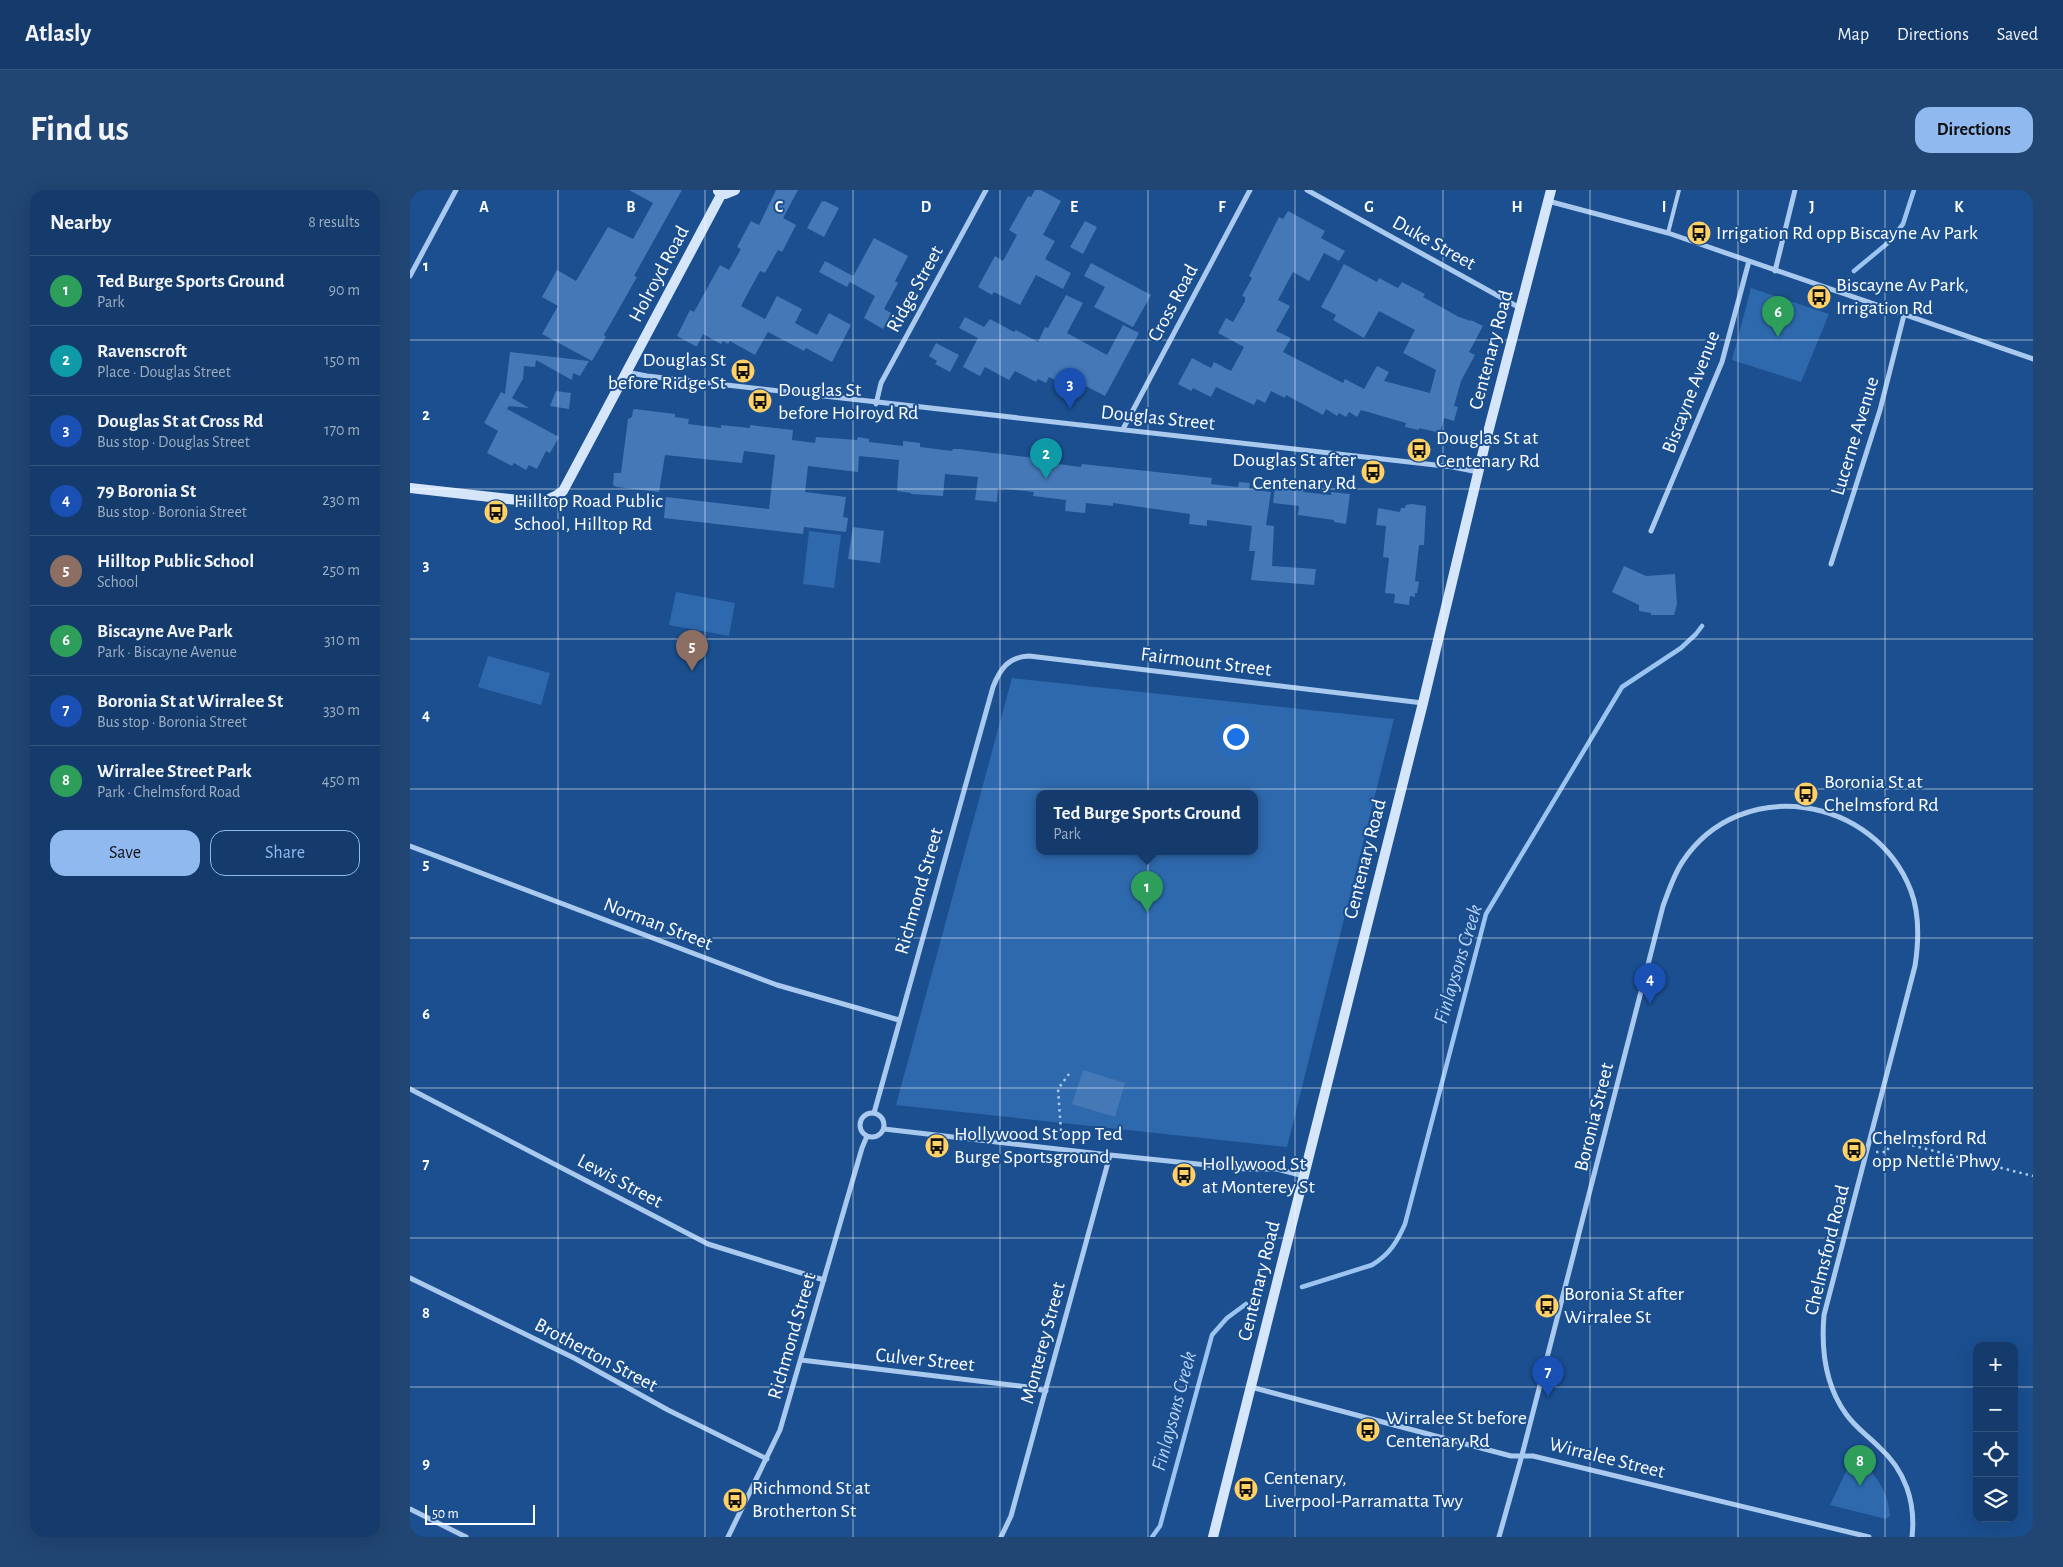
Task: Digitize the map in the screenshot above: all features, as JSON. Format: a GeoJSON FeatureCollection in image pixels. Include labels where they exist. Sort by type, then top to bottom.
{"type":"FeatureCollection","features":[{"type":"Feature","properties":{"kind":"main road"},"geometry":{"type":"LineString","coordinates":[[720,192],[730,193],[735,190]]}},
{"type":"Feature","properties":{"kind":"main road","name":"Holroyd Road"},"geometry":{"type":"LineString","coordinates":[[410,488],[536,502],[556,496],[562,491],[720,192]]}},
{"type":"Feature","properties":{"kind":"main road","name":"Centenary Road"},"geometry":{"type":"LineString","coordinates":[[1213,1537],[1423,703],[1478,472],[1549,195]]}},
{"type":"Feature","properties":{"kind":"street"},"geometry":{"type":"LineString","coordinates":[[410,276],[456,190]]}},
{"type":"Feature","properties":{"kind":"street","name":"Ridge Street"},"geometry":{"type":"LineString","coordinates":[[876,404],[880,383],[986,190]]}},
{"type":"Feature","properties":{"kind":"street","name":"Cross Road"},"geometry":{"type":"LineString","coordinates":[[1123,429],[1250,190]]}},
{"type":"Feature","properties":{"kind":"street","name":"Duke Street"},"geometry":{"type":"LineString","coordinates":[[1308,190],[1520,308]]}},
{"type":"Feature","properties":{"kind":"street"},"geometry":{"type":"LineString","coordinates":[[1775,271],[1795,190]]}},
{"type":"Feature","properties":{"kind":"street"},"geometry":{"type":"LineString","coordinates":[[1549,195],[1749,261],[2033,359]]}},
{"type":"Feature","properties":{"kind":"street","name":"Biscayne Avenue"},"geometry":{"type":"LineString","coordinates":[[1651,531],[1722,362],[1749,261]]}},
{"type":"Feature","properties":{"kind":"street","name":"Lucerne Avenue"},"geometry":{"type":"LineString","coordinates":[[1831,564],[1880,410],[1904,316]]}},
{"type":"Feature","properties":{"kind":"street","name":"Douglas Street"},"geometry":{"type":"LineString","coordinates":[[626,372],[656,378],[876,404],[1123,429],[1452,467],[1478,472]]}},
{"type":"Feature","properties":{"kind":"street","name":"Fairmount Street"},"geometry":{"type":"LineString","coordinates":[[996,678],[1004,664],[1014,658],[1029,656],[1423,703]]}},
{"type":"Feature","properties":{"kind":"street","name":"Richmond Street"},"geometry":{"type":"LineString","coordinates":[[874,1113],[996,678]]}},
{"type":"Feature","properties":{"kind":"street","name":"Boronia Street"},"geometry":{"type":"LineString","coordinates":[[1499,1537],[1522,1455],[1663,906],[1674,877],[1683,860],[1709,832],[1733,818],[1760,809],[1783,805],[1808,807],[1824,811]]}},
{"type":"Feature","properties":{"kind":"street","name":"Chelmsford Road"},"geometry":{"type":"LineString","coordinates":[[1824,811],[1846,819],[1860,828],[1890,855],[1906,879],[1917,916],[1918,947],[1915,966],[1824,1315],[1822,1336],[1825,1365],[1834,1393],[1847,1415],[1888,1455],[1901,1474],[1912,1502],[1912,1537]]}},
{"type":"Feature","properties":{"kind":"street","name":"Norman Street"},"geometry":{"type":"LineString","coordinates":[[410,846],[777,985],[899,1020]]}},
{"type":"Feature","properties":{"kind":"street","name":"Lewis Street"},"geometry":{"type":"LineString","coordinates":[[410,1089],[708,1244],[824,1280]]}},
{"type":"Feature","properties":{"kind":"street"},"geometry":{"type":"LineString","coordinates":[[874,1113],[882,1119],[884,1129],[877,1136],[867,1136],[860,1128],[861,1122],[864,1116],[874,1113]]}},
{"type":"Feature","properties":{"kind":"street"},"geometry":{"type":"LineString","coordinates":[[884,1129],[1110,1156],[1246,1169],[1277,1170],[1304,1176]]}},
{"type":"Feature","properties":{"kind":"street","name":"Richmond Street"},"geometry":{"type":"LineString","coordinates":[[728,1537],[780,1430],[867,1136]]}},
{"type":"Feature","properties":{"kind":"street","name":"Monterey Street"},"geometry":{"type":"LineString","coordinates":[[1001,1537],[1010,1516],[1110,1156]]}},
{"type":"Feature","properties":{"kind":"street","name":"Brotherton Street"},"geometry":{"type":"LineString","coordinates":[[410,1278],[574,1358],[668,1410],[767,1459]]}},
{"type":"Feature","properties":{"kind":"street","name":"Culver Street"},"geometry":{"type":"LineString","coordinates":[[801,1360],[1046,1390]]}},
{"type":"Feature","properties":{"kind":"street","name":"Wirralee Street"},"geometry":{"type":"LineString","coordinates":[[1251,1387],[1511,1456],[1540,1457],[1870,1537]]}},
{"type":"Feature","properties":{"kind":"street"},"geometry":{"type":"LineString","coordinates":[[410,1509],[457,1535],[466,1537]]}},
{"type":"Feature","properties":{"kind":"lane"},"geometry":{"type":"LineString","coordinates":[[1668,234],[1679,190]]}},
{"type":"Feature","properties":{"kind":"path"},"geometry":{"type":"LineString","coordinates":[[1061,1131],[1058,1089],[1069,1074]]}},
{"type":"Feature","properties":{"kind":"path"},"geometry":{"type":"LineString","coordinates":[[1867,1151],[1886,1152],[1890,1140],[2033,1176]]}},
{"type":"Feature","properties":{"kind":"shaded area"},"geometry":{"type":"Polygon","coordinates":[[[1751,288],[1829,314],[1801,382],[1732,360],[1751,288]]]}},
{"type":"Feature","properties":{"kind":"shaded area"},"geometry":{"type":"Polygon","coordinates":[[[809,531],[841,535],[834,588],[803,584],[809,531]]]}},
{"type":"Feature","properties":{"kind":"shaded area"},"geometry":{"type":"Polygon","coordinates":[[[676,592],[735,603],[729,636],[669,625],[676,592]]]}},
{"type":"Feature","properties":{"kind":"shaded area"},"geometry":{"type":"Polygon","coordinates":[[[488,656],[550,673],[541,705],[478,687],[488,656]]]}},
{"type":"Feature","properties":{"kind":"shaded area"},"geometry":{"type":"Polygon","coordinates":[[[1012,678],[1394,719],[1287,1147],[896,1105],[1012,678]]]}},
{"type":"Feature","properties":{"kind":"shaded area"},"geometry":{"type":"Polygon","coordinates":[[[1854,1455],[1874,1475],[1883,1489],[1889,1506],[1890,1516],[1886,1519],[1830,1505],[1854,1455]]]}},
{"type":"Feature","properties":{"kind":"building"},"geometry":{"type":"Polygon","coordinates":[[[629,190],[682,190],[634,276],[637,277],[604,335],[606,337],[592,361],[542,334],[558,306],[542,297],[557,270],[576,281],[608,227],[633,239],[653,203],[629,190]]]}},
{"type":"Feature","properties":{"kind":"building"},"geometry":{"type":"Polygon","coordinates":[[[776,190],[798,190],[783,218],[796,225],[782,252],[778,250],[765,273],[760,271],[741,306],[765,319],[777,296],[802,309],[795,323],[817,335],[829,313],[851,325],[832,362],[806,348],[804,351],[768,332],[755,355],[730,341],[728,344],[723,341],[721,344],[703,334],[697,346],[677,336],[690,310],[694,312],[720,265],[729,270],[741,249],[737,247],[751,221],[759,225],[776,190]]]}},
{"type":"Feature","properties":{"kind":"building"},"geometry":{"type":"Polygon","coordinates":[[[1035,190],[1041,190],[1061,201],[1043,235],[1055,241],[1045,259],[1071,273],[1063,289],[1036,275],[1020,305],[994,292],[992,295],[978,287],[995,256],[1003,261],[1017,235],[1009,230],[1028,196],[1031,197],[1035,190]]]}},
{"type":"Feature","properties":{"kind":"building"},"geometry":{"type":"Polygon","coordinates":[[[822,201],[839,208],[824,237],[807,228],[822,201]]]}},
{"type":"Feature","properties":{"kind":"building"},"geometry":{"type":"Polygon","coordinates":[[[1288,211],[1325,231],[1321,238],[1345,251],[1339,261],[1324,253],[1309,281],[1293,272],[1278,300],[1290,306],[1276,331],[1291,338],[1283,352],[1343,383],[1345,379],[1364,389],[1377,366],[1389,372],[1384,381],[1430,393],[1436,370],[1403,353],[1415,330],[1379,311],[1364,338],[1333,320],[1336,315],[1321,307],[1344,264],[1377,282],[1379,278],[1398,288],[1402,282],[1425,294],[1423,297],[1459,317],[1483,326],[1469,352],[1475,355],[1461,381],[1454,406],[1458,407],[1454,421],[1444,418],[1440,433],[1405,427],[1406,423],[1361,410],[1357,417],[1349,412],[1346,417],[1339,413],[1337,416],[1326,409],[1323,415],[1286,395],[1285,398],[1271,391],[1265,403],[1257,399],[1254,405],[1216,387],[1211,397],[1193,388],[1191,391],[1178,384],[1192,358],[1211,368],[1214,362],[1231,371],[1244,347],[1218,333],[1226,318],[1233,322],[1245,301],[1245,297],[1242,296],[1252,278],[1249,276],[1279,217],[1283,219],[1288,211]]]}},
{"type":"Feature","properties":{"kind":"building"},"geometry":{"type":"Polygon","coordinates":[[[1085,221],[1097,227],[1083,254],[1070,247],[1085,221]]]}},
{"type":"Feature","properties":{"kind":"building"},"geometry":{"type":"Polygon","coordinates":[[[874,238],[908,256],[895,281],[898,283],[884,309],[891,313],[883,329],[864,318],[875,296],[850,282],[874,238]]]}},
{"type":"Feature","properties":{"kind":"building"},"geometry":{"type":"Polygon","coordinates":[[[825,261],[853,276],[847,287],[819,272],[825,261]]]}},
{"type":"Feature","properties":{"kind":"building"},"geometry":{"type":"Polygon","coordinates":[[[1091,263],[1151,295],[1133,327],[1094,307],[1105,287],[1084,276],[1091,263]]]}},
{"type":"Feature","properties":{"kind":"building"},"geometry":{"type":"Polygon","coordinates":[[[1066,295],[1083,303],[1067,333],[1107,355],[1123,325],[1139,333],[1105,396],[1080,383],[1078,387],[1067,381],[1064,385],[1049,377],[1046,383],[1038,379],[1036,382],[1015,371],[1009,380],[985,367],[980,376],[963,367],[978,338],[959,328],[965,317],[984,327],[990,319],[1038,342],[1045,327],[1048,328],[1066,295]]]}},
{"type":"Feature","properties":{"kind":"building"},"geometry":{"type":"Polygon","coordinates":[[[936,343],[959,355],[950,372],[935,364],[937,361],[929,356],[936,343]]]}},
{"type":"Feature","properties":{"kind":"building"},"geometry":{"type":"Polygon","coordinates":[[[510,352],[589,361],[580,376],[573,373],[572,380],[536,360],[535,367],[524,366],[523,379],[512,398],[529,408],[509,406],[507,409],[559,437],[550,453],[546,451],[537,469],[529,465],[526,470],[514,463],[512,466],[487,453],[498,431],[484,423],[501,392],[505,394],[510,352]]]}},
{"type":"Feature","properties":{"kind":"building"},"geometry":{"type":"Polygon","coordinates":[[[556,391],[571,393],[569,409],[550,406],[556,391]]]}},
{"type":"Feature","properties":{"kind":"building"},"geometry":{"type":"Polygon","coordinates":[[[633,410],[675,414],[675,417],[689,419],[688,424],[721,428],[721,425],[750,428],[750,425],[793,430],[792,440],[815,443],[816,437],[857,440],[858,437],[869,439],[869,442],[903,446],[903,441],[920,443],[920,447],[1002,454],[1058,461],[1058,464],[1081,467],[1082,464],[1212,478],[1211,484],[1238,487],[1239,482],[1250,483],[1249,489],[1271,492],[1266,525],[1274,526],[1272,566],[1316,569],[1314,585],[1251,580],[1255,551],[1249,551],[1252,526],[1207,520],[1207,526],[1189,524],[1190,514],[1113,503],[1113,506],[1086,503],[1085,513],[1065,511],[1066,500],[1033,496],[1034,492],[998,488],[997,502],[975,500],[978,477],[945,474],[943,496],[911,494],[897,491],[899,460],[859,456],[858,472],[808,466],[805,492],[846,497],[843,517],[848,518],[846,532],[804,527],[803,534],[664,518],[666,497],[769,509],[775,455],[744,451],[742,463],[665,455],[659,492],[617,487],[613,485],[614,473],[621,473],[628,419],[632,417],[633,410]]]}},
{"type":"Feature","properties":{"kind":"building"},"geometry":{"type":"Polygon","coordinates":[[[1275,486],[1331,495],[1331,492],[1350,494],[1346,524],[1334,522],[1334,520],[1298,515],[1299,506],[1273,503],[1275,486]]]}},
{"type":"Feature","properties":{"kind":"building"},"geometry":{"type":"Polygon","coordinates":[[[1412,504],[1426,506],[1424,545],[1419,545],[1415,581],[1419,582],[1415,597],[1410,596],[1409,605],[1394,603],[1395,594],[1385,593],[1389,558],[1383,557],[1386,526],[1376,525],[1378,508],[1400,512],[1401,508],[1412,504]]]}},
{"type":"Feature","properties":{"kind":"building"},"geometry":{"type":"Polygon","coordinates":[[[853,527],[884,531],[880,563],[848,559],[853,527]]]}},
{"type":"Feature","properties":{"kind":"building"},"geometry":{"type":"Polygon","coordinates":[[[1624,566],[1646,576],[1675,574],[1677,604],[1674,615],[1651,615],[1651,613],[1639,611],[1639,605],[1612,592],[1624,566]]]}},
{"type":"Feature","properties":{"kind":"building"},"geometry":{"type":"Polygon","coordinates":[[[1083,1070],[1125,1083],[1115,1117],[1072,1104],[1083,1070]]]}},
{"type":"Feature","properties":{"kind":"waterway"},"geometry":{"type":"LineString","coordinates":[[1854,271],[1889,242],[1903,224],[1914,190]]}},
{"type":"Feature","properties":{"kind":"waterway","name":"Finlaysons Creek"},"geometry":{"type":"LineString","coordinates":[[1302,1287],[1372,1265],[1384,1256],[1396,1242],[1405,1224],[1486,914],[1622,687],[1681,648],[1702,626]]}},
{"type":"Feature","properties":{"kind":"waterway","name":"Finlaysons Creek"},"geometry":{"type":"LineString","coordinates":[[1152,1537],[1160,1526],[1212,1335],[1227,1318],[1246,1304]]}},
{"type":"Feature","properties":{"kind":"place","name":"Irrigation Rd opp Biscayne Av Park"},"geometry":{"type":"Point","coordinates":[1699,233]}},
{"type":"Feature","properties":{"kind":"place","name":"Biscayne Av Park, Irrigation Rd"},"geometry":{"type":"Point","coordinates":[1819,297]}},
{"type":"Feature","properties":{"kind":"place","name":"Biscayne Ave Park"},"geometry":{"type":"Point","coordinates":[1778,337]}},
{"type":"Feature","properties":{"kind":"place","name":"Douglas St before Ridge St"},"geometry":{"type":"Point","coordinates":[743,371]}},
{"type":"Feature","properties":{"kind":"place","name":"Douglas St before Holroyd Rd"},"geometry":{"type":"Point","coordinates":[760,401]}},
{"type":"Feature","properties":{"kind":"place","name":"Douglas St at Cross Rd"},"geometry":{"type":"Point","coordinates":[1070,409]}},
{"type":"Feature","properties":{"kind":"place","name":"Douglas St at Centenary Rd"},"geometry":{"type":"Point","coordinates":[1419,450]}},
{"type":"Feature","properties":{"kind":"place","name":"Douglas St after Centenary Rd"},"geometry":{"type":"Point","coordinates":[1373,472]}},
{"type":"Feature","properties":{"kind":"place","name":"Ravenscroft"},"geometry":{"type":"Point","coordinates":[1046,479]}},
{"type":"Feature","properties":{"kind":"place","name":"Hilltop Road Public School, Hilltop Rd"},"geometry":{"type":"Point","coordinates":[496,512]}},
{"type":"Feature","properties":{"kind":"place","name":"Hilltop Public School"},"geometry":{"type":"Point","coordinates":[692,671]}},
{"type":"Feature","properties":{"kind":"place","name":"Boronia St at Chelmsford Rd"},"geometry":{"type":"Point","coordinates":[1806,794]}},
{"type":"Feature","properties":{"kind":"place","name":"Ted Burge Sports Ground"},"geometry":{"type":"Point","coordinates":[1147,912]}},
{"type":"Feature","properties":{"kind":"place","name":"79 Boronia St"},"geometry":{"type":"Point","coordinates":[1650,1004]}},
{"type":"Feature","properties":{"kind":"place","name":"Hollywood St opp Ted Burge Sportsground"},"geometry":{"type":"Point","coordinates":[937,1146]}},
{"type":"Feature","properties":{"kind":"place","name":"Chelmsford Rd opp Nettle Phwy"},"geometry":{"type":"Point","coordinates":[1854,1150]}},
{"type":"Feature","properties":{"kind":"place","name":"Hollywood St at Monterey St"},"geometry":{"type":"Point","coordinates":[1184,1175]}},
{"type":"Feature","properties":{"kind":"place","name":"Boronia St after Wirralee St"},"geometry":{"type":"Point","coordinates":[1547,1306]}},
{"type":"Feature","properties":{"kind":"place","name":"Boronia St at Wirralee St"},"geometry":{"type":"Point","coordinates":[1548,1397]}},
{"type":"Feature","properties":{"kind":"place","name":"Wirralee St before Centenary Rd"},"geometry":{"type":"Point","coordinates":[1368,1430]}},
{"type":"Feature","properties":{"kind":"place","name":"Wirralee Street Park"},"geometry":{"type":"Point","coordinates":[1860,1486]}},
{"type":"Feature","properties":{"kind":"place","name":"Centenary, Liverpool-Parramatta Twy"},"geometry":{"type":"Point","coordinates":[1246,1489]}},
{"type":"Feature","properties":{"kind":"place","name":"Richmond St at Brotherton St"},"geometry":{"type":"Point","coordinates":[735,1500]}}]}
